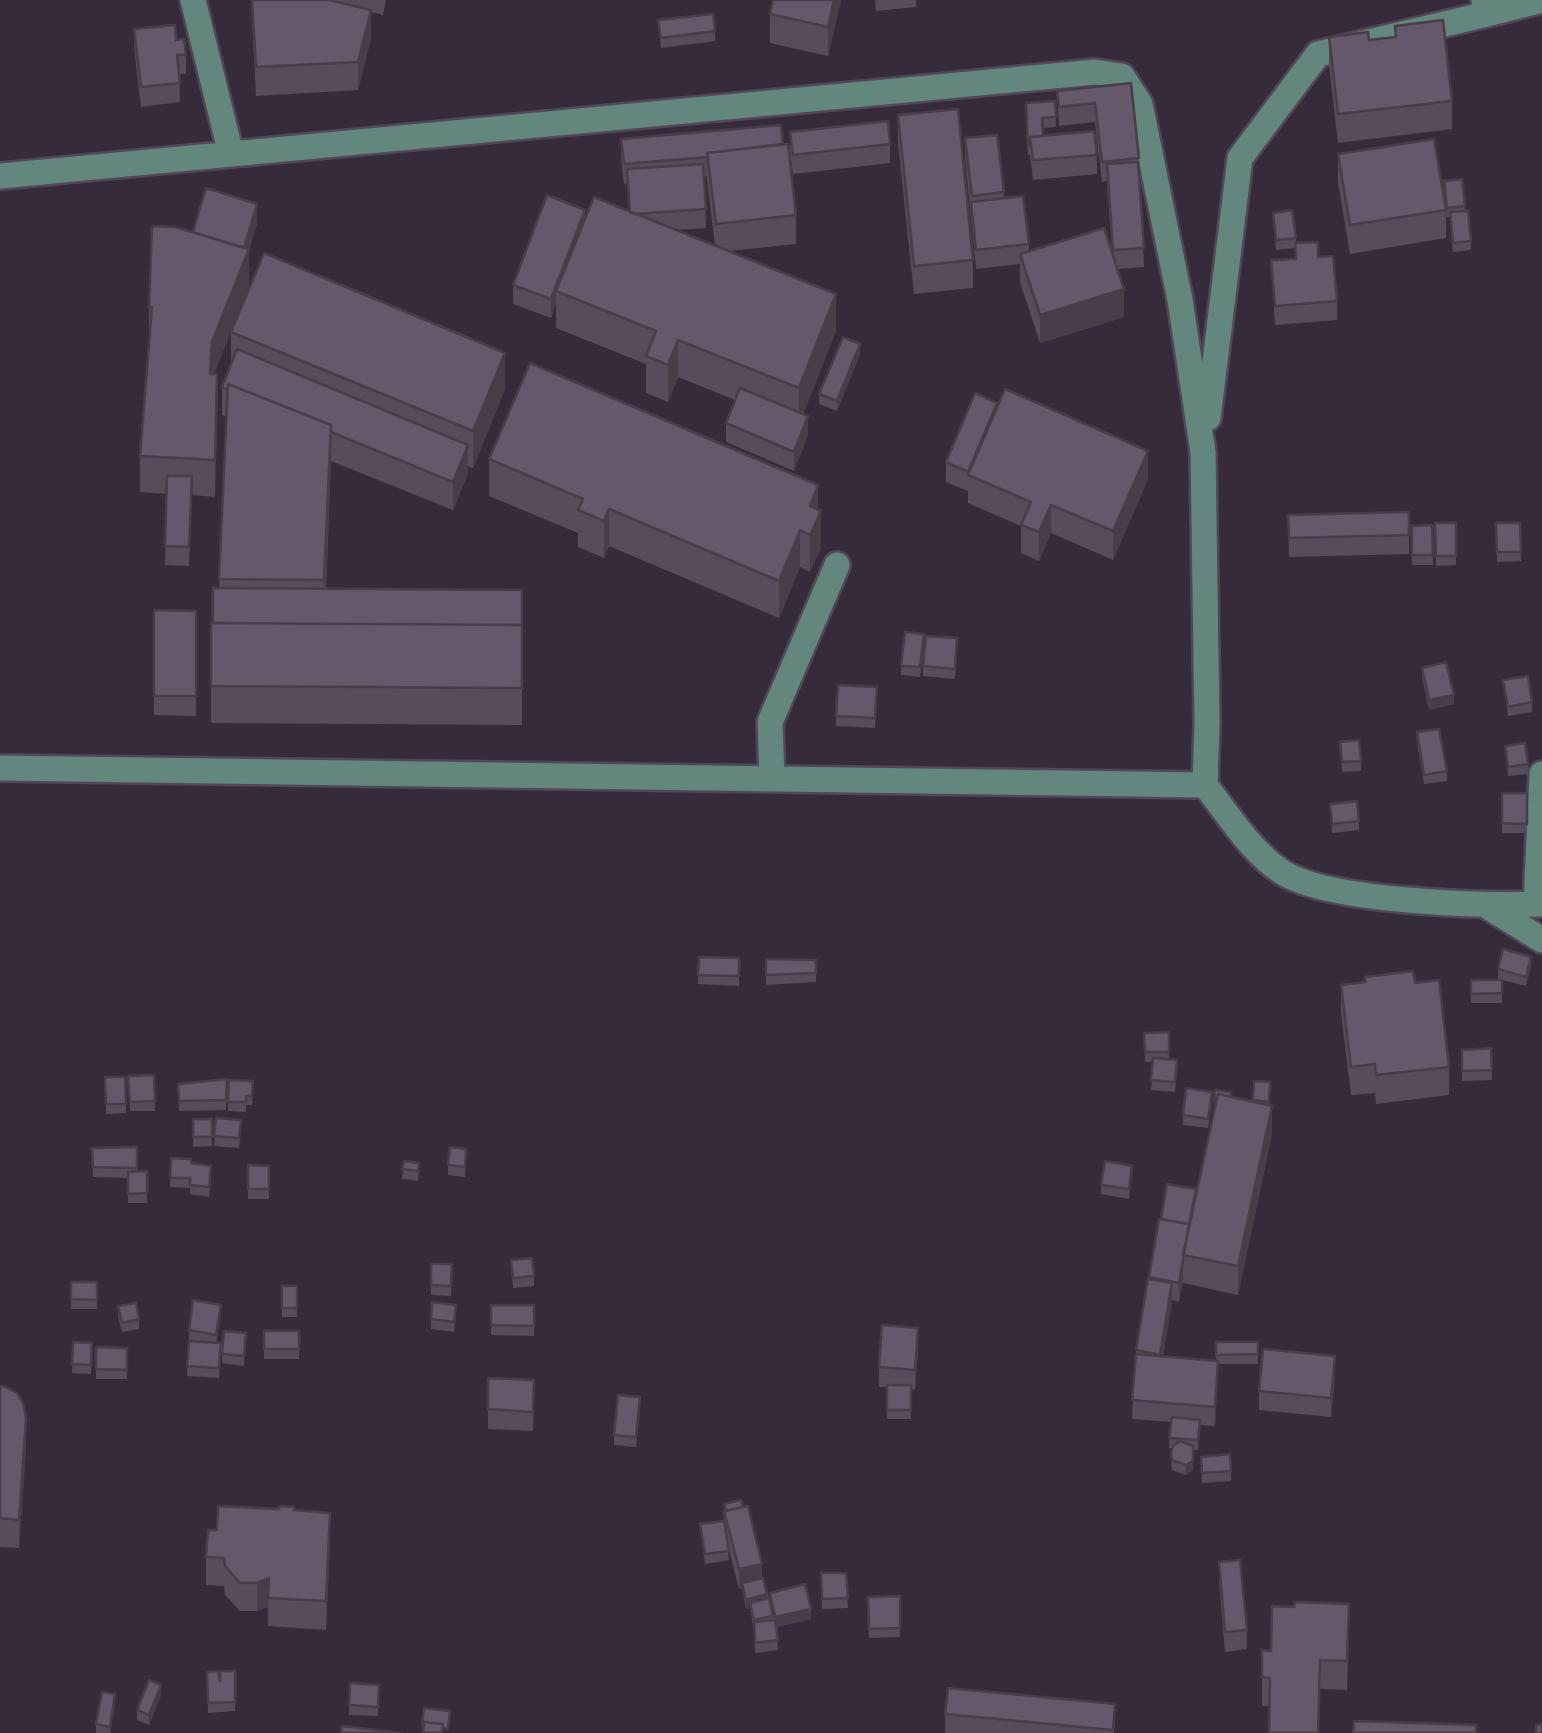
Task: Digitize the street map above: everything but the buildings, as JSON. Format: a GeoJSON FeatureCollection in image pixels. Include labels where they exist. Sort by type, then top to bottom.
{"type":"FeatureCollection","features":[{"type":"Feature","properties":{"kind":"street"},"geometry":{"type":"LineString","coordinates":[[193,0],[231,154]]}},
{"type":"Feature","properties":{"kind":"street"},"geometry":{"type":"LineString","coordinates":[[1542,0],[1486,7],[1318,54],[1240,158],[1204,452],[1205,785],[1258,851],[1283,873],[1333,891],[1488,906],[1539,904],[1542,774]]}},
{"type":"Feature","properties":{"kind":"street"},"geometry":{"type":"LineString","coordinates":[[0,176],[1095,72],[1122,76],[1140,104],[1180,300],[1204,452]]}},
{"type":"Feature","properties":{"kind":"street"},"geometry":{"type":"LineString","coordinates":[[772,779],[770,722],[837,565]]}},
{"type":"Feature","properties":{"kind":"street"},"geometry":{"type":"LineString","coordinates":[[0,768],[1205,785]]}},
{"type":"Feature","properties":{"kind":"street"},"geometry":{"type":"LineString","coordinates":[[1488,906],[1542,940]]}}]}
